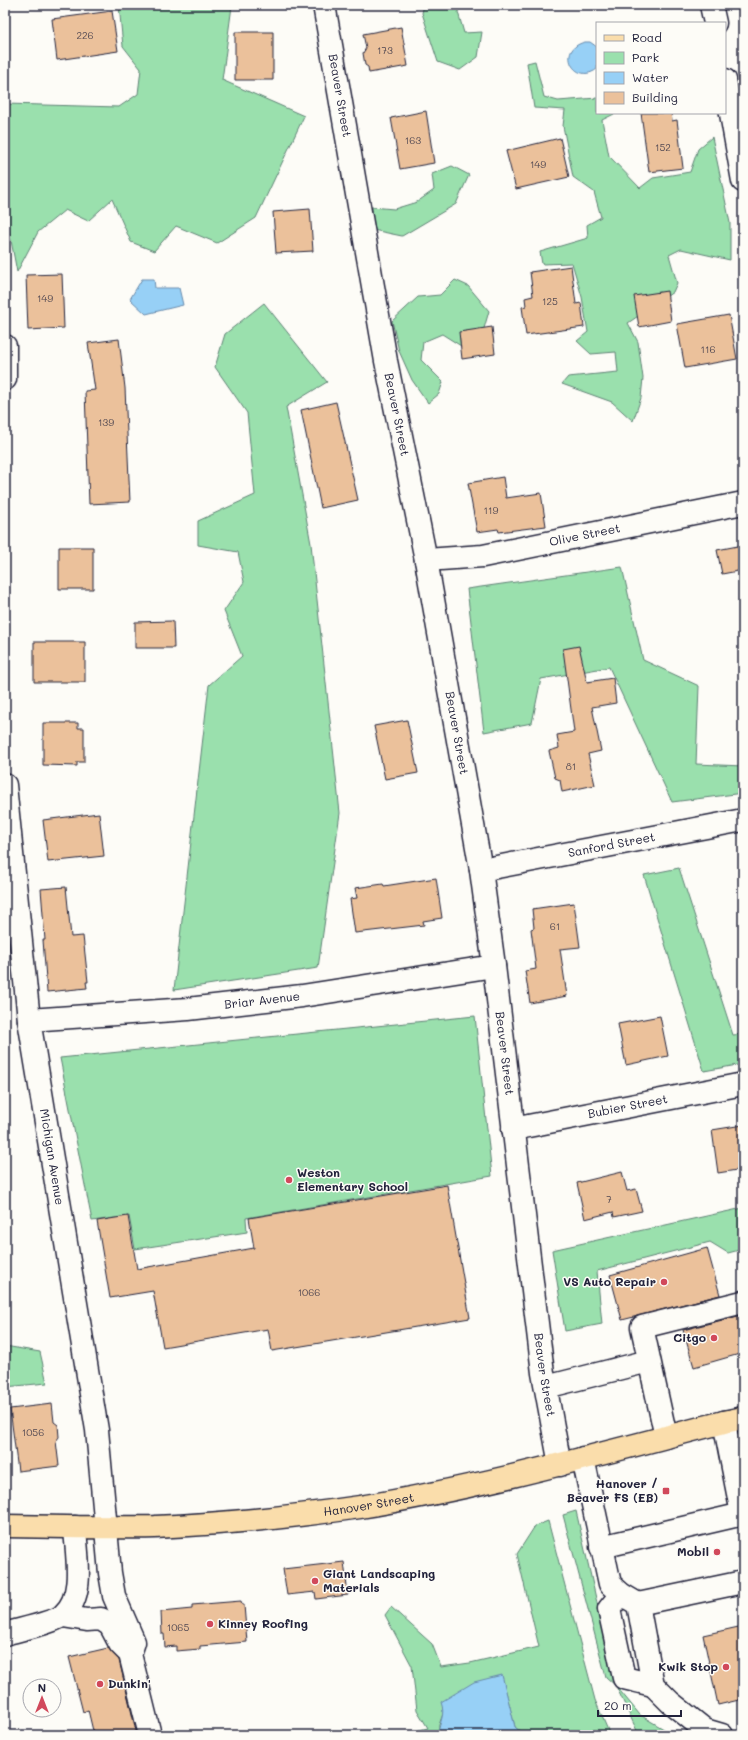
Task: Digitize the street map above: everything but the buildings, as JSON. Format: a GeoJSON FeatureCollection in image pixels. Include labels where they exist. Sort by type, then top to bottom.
{"type":"FeatureCollection","features":[{"type":"Feature","properties":{"kind":"main road","name":"Hanover Street"},"geometry":{"type":"LineString","coordinates":[[5,1526],[107,1528],[157,1527],[258,1519],[359,1507],[560,1465],[737,1418]]}},
{"type":"Feature","properties":{"kind":"street","name":"Beaver Street"},"geometry":{"type":"LineString","coordinates":[[324,5],[386,361],[426,560],[481,870],[546,1387],[560,1465]]}},
{"type":"Feature","properties":{"kind":"street"},"geometry":{"type":"LineString","coordinates":[[712,5],[715,22]]}},
{"type":"Feature","properties":{"kind":"street"},"geometry":{"type":"LineString","coordinates":[[726,86],[743,181]]}},
{"type":"Feature","properties":{"kind":"street"},"geometry":{"type":"LineString","coordinates":[[5,346],[5,379]]}},
{"type":"Feature","properties":{"kind":"street","name":"Olive Street"},"geometry":{"type":"LineString","coordinates":[[426,560],[483,556],[743,503]]}},
{"type":"Feature","properties":{"kind":"street","name":"Michigan Avenue"},"geometry":{"type":"LineString","coordinates":[[5,785],[29,1020],[98,1430],[110,1573],[114,1596],[134,1642],[130,1654]]}},
{"type":"Feature","properties":{"kind":"street","name":"Sanford Street"},"geometry":{"type":"LineString","coordinates":[[481,870],[743,820]]}},
{"type":"Feature","properties":{"kind":"street","name":"Briar Avenue"},"geometry":{"type":"LineString","coordinates":[[29,1020],[188,1009],[286,998],[494,966]]}},
{"type":"Feature","properties":{"kind":"street","name":"Bubier Street"},"geometry":{"type":"LineString","coordinates":[[513,1129],[743,1084]]}},
{"type":"Feature","properties":{"kind":"street"},"geometry":{"type":"LineString","coordinates":[[666,1437],[642,1327],[743,1302]]}},
{"type":"Feature","properties":{"kind":"street"},"geometry":{"type":"LineString","coordinates":[[546,1387],[649,1361]]}},
{"type":"Feature","properties":{"kind":"street"},"geometry":{"type":"LineString","coordinates":[[601,1546],[742,1514],[737,1418]]}},
{"type":"Feature","properties":{"kind":"street"},"geometry":{"type":"LineString","coordinates":[[583,1458],[610,1584],[630,1599],[653,1685],[670,1702],[704,1730],[722,1735]]}},
{"type":"Feature","properties":{"kind":"street"},"geometry":{"type":"LineString","coordinates":[[63,1616],[74,1600],[78,1586],[75,1527]]}},
{"type":"Feature","properties":{"kind":"street"},"geometry":{"type":"LineString","coordinates":[[653,1685],[624,1678],[609,1609],[630,1599],[743,1582]]}},
{"type":"Feature","properties":{"kind":"street"},"geometry":{"type":"LineString","coordinates":[[5,1634],[63,1616],[87,1620],[101,1619],[110,1625],[120,1644],[130,1654],[150,1735]]}},
{"type":"Feature","properties":{"kind":"green space"},"geometry":{"type":"Polygon","coordinates":[[[119,5],[232,6],[222,80],[304,116],[256,218],[217,243],[176,226],[154,251],[131,242],[112,199],[88,221],[65,210],[38,232],[17,272],[5,209],[5,104],[119,107],[138,94],[141,69],[123,46],[119,5]]]}},
{"type":"Feature","properties":{"kind":"green space"},"geometry":{"type":"Polygon","coordinates":[[[424,5],[459,5],[458,12],[464,33],[482,32],[478,57],[460,70],[438,62],[422,13],[424,5]]]}},
{"type":"Feature","properties":{"kind":"green space"},"geometry":{"type":"Polygon","coordinates":[[[535,61],[544,97],[558,101],[596,98],[596,114],[614,114],[602,120],[609,156],[640,188],[653,178],[690,172],[698,149],[712,137],[730,223],[730,260],[681,249],[669,255],[677,283],[673,292],[628,323],[638,342],[643,378],[641,398],[633,421],[612,402],[562,384],[568,377],[618,372],[616,352],[591,354],[577,341],[588,332],[582,297],[572,263],[542,264],[540,252],[588,238],[587,225],[601,217],[594,192],[573,177],[563,126],[565,110],[534,108],[527,63],[535,61]]]}},
{"type":"Feature","properties":{"kind":"green space"},"geometry":{"type":"Polygon","coordinates":[[[452,166],[469,175],[456,204],[402,236],[373,230],[372,207],[394,209],[417,202],[434,190],[432,174],[452,166]]]}},
{"type":"Feature","properties":{"kind":"green space"},"geometry":{"type":"Polygon","coordinates":[[[455,280],[468,286],[489,311],[481,339],[469,351],[442,334],[423,342],[421,360],[443,382],[439,394],[428,403],[412,380],[399,351],[392,321],[418,297],[440,295],[455,280]]]}},
{"type":"Feature","properties":{"kind":"green space"},"geometry":{"type":"Polygon","coordinates":[[[264,303],[327,382],[286,407],[311,544],[340,813],[318,968],[174,990],[209,685],[242,656],[224,611],[244,582],[238,552],[198,545],[198,521],[255,495],[247,413],[215,367],[225,334],[264,303]]]}},
{"type":"Feature","properties":{"kind":"green space"},"geometry":{"type":"Polygon","coordinates":[[[622,567],[643,660],[699,686],[696,764],[743,766],[743,793],[672,802],[609,667],[541,679],[532,723],[484,732],[467,589],[622,567]]]}},
{"type":"Feature","properties":{"kind":"green space"},"geometry":{"type":"Polygon","coordinates":[[[679,868],[733,1035],[743,1034],[743,1064],[704,1071],[644,875],[679,868]]]}},
{"type":"Feature","properties":{"kind":"green space"},"geometry":{"type":"Polygon","coordinates":[[[475,1016],[492,1176],[246,1218],[247,1232],[135,1249],[129,1216],[92,1221],[60,1058],[475,1016]]]}},
{"type":"Feature","properties":{"kind":"green space"},"geometry":{"type":"Polygon","coordinates":[[[743,1208],[743,1249],[728,1253],[710,1242],[597,1271],[602,1324],[565,1331],[552,1250],[743,1208]]]}},
{"type":"Feature","properties":{"kind":"green space"},"geometry":{"type":"Polygon","coordinates":[[[5,1346],[40,1352],[47,1383],[5,1387],[5,1346]]]}},
{"type":"Feature","properties":{"kind":"green space"},"geometry":{"type":"Polygon","coordinates":[[[576,1511],[616,1686],[606,1677],[563,1515],[576,1511]]]}},
{"type":"Feature","properties":{"kind":"green space"},"geometry":{"type":"Polygon","coordinates":[[[548,1521],[595,1700],[610,1735],[524,1735],[515,1727],[502,1676],[444,1711],[439,1725],[438,1735],[398,1735],[428,1728],[417,1710],[412,1666],[385,1615],[391,1607],[432,1644],[441,1667],[470,1663],[539,1647],[517,1554],[535,1526],[548,1521]]]}},
{"type":"Feature","properties":{"kind":"green space"},"geometry":{"type":"Polygon","coordinates":[[[616,1686],[640,1715],[674,1735],[639,1735],[616,1686]]]}},
{"type":"Feature","properties":{"kind":"water"},"geometry":{"type":"Polygon","coordinates":[[[585,42],[590,42],[596,46],[596,70],[589,73],[582,73],[576,70],[570,58],[571,52],[576,46],[585,42]]]}},
{"type":"Feature","properties":{"kind":"water"},"geometry":{"type":"Polygon","coordinates":[[[142,279],[154,279],[155,288],[179,288],[183,305],[146,314],[130,299],[142,279]]]}},
{"type":"Feature","properties":{"kind":"water"},"geometry":{"type":"Polygon","coordinates":[[[502,1675],[515,1727],[524,1735],[438,1735],[443,1715],[441,1702],[474,1682],[502,1675]]]}},
{"type":"Feature","properties":{"kind":"place","name":"Weston Elementary School"},"geometry":{"type":"Point","coordinates":[289,1180]}},
{"type":"Feature","properties":{"kind":"place","name":"VS Auto Repair"},"geometry":{"type":"Point","coordinates":[664,1282]}},
{"type":"Feature","properties":{"kind":"place","name":"Citgo"},"geometry":{"type":"Point","coordinates":[714,1338]}},
{"type":"Feature","properties":{"kind":"place","name":"Hanover / Beaver FS (EB)"},"geometry":{"type":"Point","coordinates":[666,1491]}},
{"type":"Feature","properties":{"kind":"place","name":"Mobil"},"geometry":{"type":"Point","coordinates":[717,1552]}},
{"type":"Feature","properties":{"kind":"place","name":"Giant Landscaping Materials"},"geometry":{"type":"Point","coordinates":[315,1581]}},
{"type":"Feature","properties":{"kind":"place","name":"Kinney Roofing"},"geometry":{"type":"Point","coordinates":[210,1624]}},
{"type":"Feature","properties":{"kind":"place","name":"Kwik Stop"},"geometry":{"type":"Point","coordinates":[726,1667]}},
{"type":"Feature","properties":{"kind":"place","name":"Dunkin'"},"geometry":{"type":"Point","coordinates":[100,1684]}}]}
